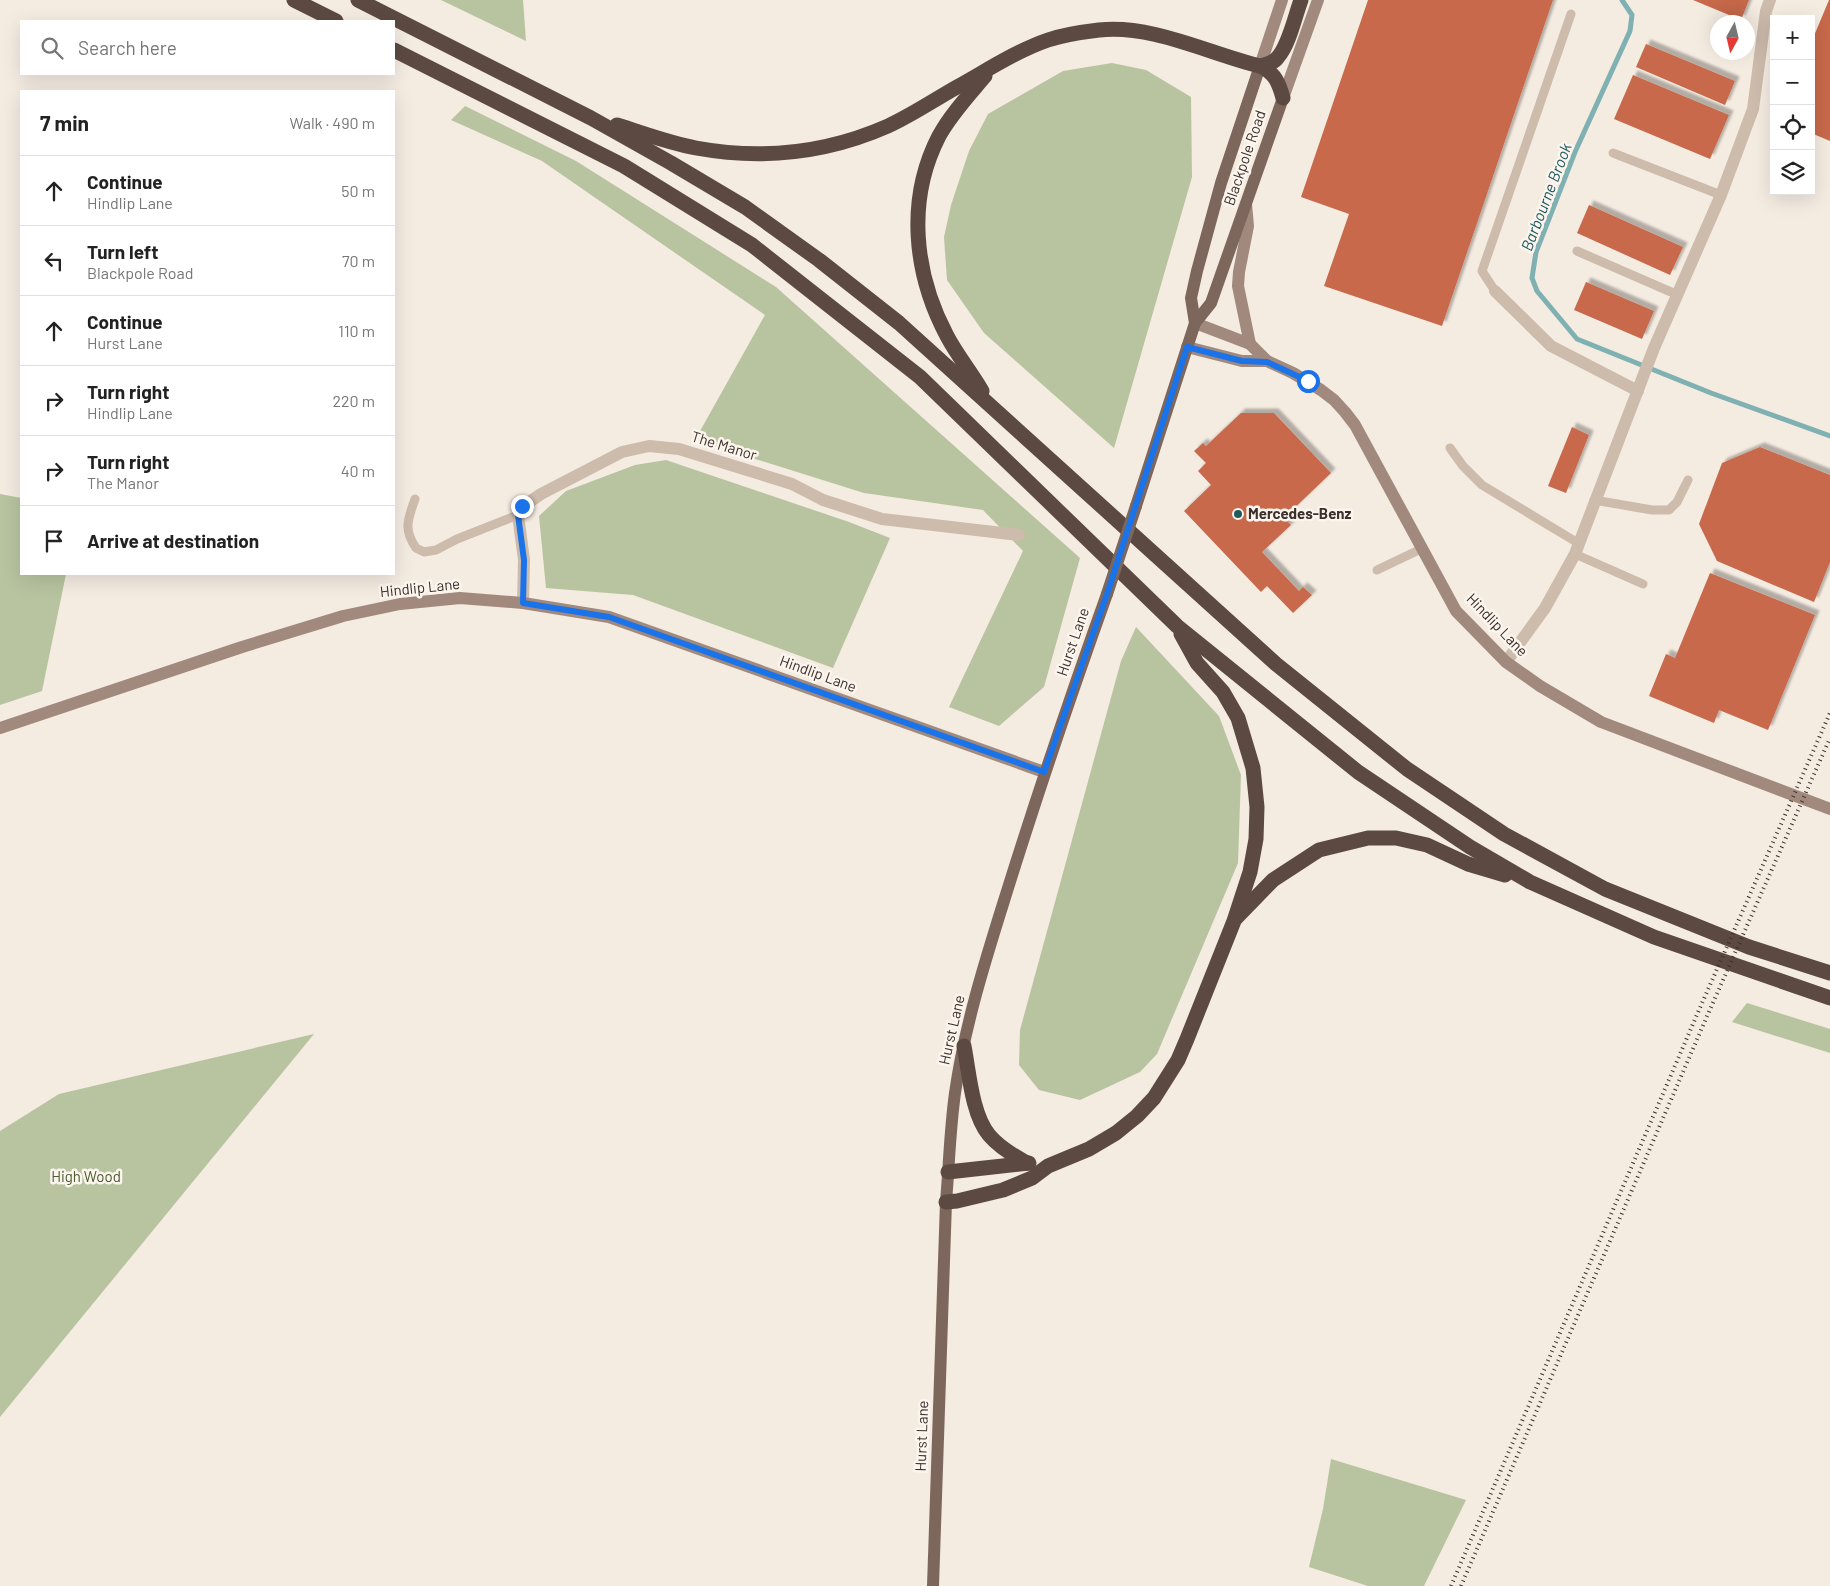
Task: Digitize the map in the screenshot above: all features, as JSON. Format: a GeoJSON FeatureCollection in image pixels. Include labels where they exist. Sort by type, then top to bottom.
{"type":"FeatureCollection","features":[{"type":"Feature","properties":{"kind":"highway"},"geometry":{"type":"LineString","coordinates":[[294,0],[334,20]]}},
{"type":"Feature","properties":{"kind":"highway"},"geometry":{"type":"LineString","coordinates":[[358,0],[591,118],[671,162],[745,207],[819,260],[899,323],[1276,664],[1408,769],[1504,834],[1605,889],[1749,947],[1830,973]]}},
{"type":"Feature","properties":{"kind":"highway"},"geometry":{"type":"LineString","coordinates":[[1260,66],[1278,59],[1284,48],[1301,0]]}},
{"type":"Feature","properties":{"kind":"highway"},"geometry":{"type":"LineString","coordinates":[[591,118],[646,133],[666,141],[698,148],[737,153],[776,154],[817,149],[853,139],[889,125],[1048,40],[1101,30],[1129,31],[1159,36],[1260,66],[1274,75],[1283,98]]}},
{"type":"Feature","properties":{"kind":"highway"},"geometry":{"type":"LineString","coordinates":[[395,51],[624,166],[752,245],[920,377],[1177,626],[1358,772],[1470,847],[1530,882],[1654,937],[1830,998]]}},
{"type":"Feature","properties":{"kind":"highway"},"geometry":{"type":"LineString","coordinates":[[989,403],[948,338],[936,314],[920,259],[917,227],[919,196],[927,163],[940,135],[958,109],[991,69]]}},
{"type":"Feature","properties":{"kind":"highway"},"geometry":{"type":"LineString","coordinates":[[946,1202],[957,1202],[1003,1190],[1032,1178],[1048,1166],[1089,1149],[1116,1132],[1137,1116],[1154,1098],[1178,1060],[1187,1039],[1234,921],[1250,872],[1256,839],[1257,807],[1253,768],[1238,718],[1224,692],[1197,663],[1177,626]]}},
{"type":"Feature","properties":{"kind":"highway"},"geometry":{"type":"LineString","coordinates":[[1234,921],[1273,880],[1319,850],[1368,838],[1396,838],[1427,846],[1468,864],[1530,882]]}},
{"type":"Feature","properties":{"kind":"highway"},"geometry":{"type":"LineString","coordinates":[[964,1046],[976,1109],[981,1123],[989,1135],[1001,1146],[1027,1163]]}},
{"type":"Feature","properties":{"kind":"highway"},"geometry":{"type":"LineString","coordinates":[[948,1172],[1027,1163],[1048,1166]]}},
{"type":"Feature","properties":{"kind":"main road","name":"Blackpole Road"},"geometry":{"type":"LineString","coordinates":[[1195,323],[1192,298],[1197,271],[1221,183],[1260,66]]}},
{"type":"Feature","properties":{"kind":"main road","name":"Blackpole Road"},"geometry":{"type":"LineString","coordinates":[[1136,506],[1195,323],[1211,303],[1283,98]]}},
{"type":"Feature","properties":{"kind":"main road","name":"Hurst Lane"},"geometry":{"type":"LineString","coordinates":[[933,1586],[946,1202],[955,1093],[964,1046],[984,965],[1044,772],[1136,506]]}},
{"type":"Feature","properties":{"kind":"street","name":"Blackpole Road"},"geometry":{"type":"LineString","coordinates":[[1260,66],[1282,0]]}},
{"type":"Feature","properties":{"kind":"street","name":"Blackpole Road"},"geometry":{"type":"LineString","coordinates":[[1283,98],[1318,0]]}},
{"type":"Feature","properties":{"kind":"street"},"geometry":{"type":"LineString","coordinates":[[1506,662],[1545,608],[1577,548],[1654,348],[1721,195],[1753,110],[1766,11],[1770,0]]}},
{"type":"Feature","properties":{"kind":"street"},"geometry":{"type":"LineString","coordinates":[[1246,204],[1248,226],[1238,272],[1238,286],[1250,344]]}},
{"type":"Feature","properties":{"kind":"street"},"geometry":{"type":"LineString","coordinates":[[1495,291],[1551,346],[1638,391]]}},
{"type":"Feature","properties":{"kind":"street","name":"Hindlip Lane"},"geometry":{"type":"LineString","coordinates":[[1195,323],[1250,344],[1267,362]]}},
{"type":"Feature","properties":{"kind":"street","name":"Hindlip Lane"},"geometry":{"type":"LineString","coordinates":[[1187,347],[1242,361],[1267,362],[1315,385],[1345,412],[1355,425],[1456,610],[1506,662],[1540,686],[1601,722],[1830,809]]}},
{"type":"Feature","properties":{"kind":"street","name":"The Manor"},"geometry":{"type":"LineString","coordinates":[[518,515],[522,506],[605,460],[622,452],[649,446],[679,449],[792,484],[823,500],[882,519],[1019,536]]}},
{"type":"Feature","properties":{"kind":"street"},"geometry":{"type":"LineString","coordinates":[[518,515],[524,560],[523,603]]}},
{"type":"Feature","properties":{"kind":"street","name":"Hindlip Lane"},"geometry":{"type":"LineString","coordinates":[[0,728],[242,647],[343,616],[400,604],[460,598],[523,603],[609,617],[1044,772]]}},
{"type":"Feature","properties":{"kind":"lane"},"geometry":{"type":"LineString","coordinates":[[1495,291],[1482,271],[1571,14]]}},
{"type":"Feature","properties":{"kind":"lane"},"geometry":{"type":"LineString","coordinates":[[1613,152],[1721,195]]}},
{"type":"Feature","properties":{"kind":"lane"},"geometry":{"type":"LineString","coordinates":[[1577,251],[1678,295]]}},
{"type":"Feature","properties":{"kind":"lane"},"geometry":{"type":"LineString","coordinates":[[1450,448],[1463,466],[1482,485],[1577,548],[1643,584]]}},
{"type":"Feature","properties":{"kind":"lane"},"geometry":{"type":"LineString","coordinates":[[1594,500],[1635,507],[1669,510],[1677,502],[1688,480]]}},
{"type":"Feature","properties":{"kind":"lane"},"geometry":{"type":"LineString","coordinates":[[415,499],[408,519],[408,532],[416,548],[424,552],[436,550],[457,539],[518,515]]}},
{"type":"Feature","properties":{"kind":"lane"},"geometry":{"type":"LineString","coordinates":[[1377,570],[1423,548]]}},
{"type":"Feature","properties":{"kind":"green space"},"geometry":{"type":"Polygon","coordinates":[[[441,0],[523,0],[526,41],[441,0]]]}},
{"type":"Feature","properties":{"kind":"green space"},"geometry":{"type":"Polygon","coordinates":[[[1112,63],[1146,70],[1191,97],[1192,177],[1114,448],[984,333],[947,280],[944,237],[951,205],[969,151],[988,114],[1063,71],[1112,63]]]}},
{"type":"Feature","properties":{"kind":"green space"},"geometry":{"type":"Polygon","coordinates":[[[465,106],[576,161],[776,287],[1080,558],[1044,687],[999,726],[949,707],[1023,551],[983,510],[864,493],[695,440],[765,315],[542,161],[451,120],[465,106]]]}},
{"type":"Feature","properties":{"kind":"green space"},"geometry":{"type":"Polygon","coordinates":[[[666,460],[849,522],[890,538],[833,668],[633,595],[546,588],[539,516],[566,491],[635,465],[666,460]]]}},
{"type":"Feature","properties":{"kind":"green space"},"geometry":{"type":"Polygon","coordinates":[[[0,494],[20,498],[20,575],[66,575],[42,691],[0,705],[0,494]]]}},
{"type":"Feature","properties":{"kind":"green space"},"geometry":{"type":"Polygon","coordinates":[[[1136,627],[1219,716],[1241,775],[1238,863],[1157,1054],[1140,1072],[1080,1100],[1039,1090],[1019,1065],[1020,1030],[1121,661],[1136,627]]]}},
{"type":"Feature","properties":{"kind":"green space"},"geometry":{"type":"Polygon","coordinates":[[[1747,1003],[1830,1029],[1830,1053],[1732,1022],[1747,1003]]]}},
{"type":"Feature","properties":{"kind":"green space","name":"High Wood"},"geometry":{"type":"Polygon","coordinates":[[[314,1034],[0,1417],[0,1131],[59,1094],[314,1034]]]}},
{"type":"Feature","properties":{"kind":"green space"},"geometry":{"type":"Polygon","coordinates":[[[1331,1459],[1466,1500],[1424,1586],[1368,1586],[1309,1567],[1323,1509],[1331,1459]]]}},
{"type":"Feature","properties":{"kind":"building"},"geometry":{"type":"Polygon","coordinates":[[[1368,0],[1553,0],[1442,326],[1324,286],[1349,214],[1301,197],[1368,0]]]}},
{"type":"Feature","properties":{"kind":"building"},"geometry":{"type":"Polygon","coordinates":[[[1693,0],[1749,0],[1743,15],[1729,15],[1693,0]]]}},
{"type":"Feature","properties":{"kind":"building"},"geometry":{"type":"Polygon","coordinates":[[[1830,0],[1830,141],[1815,135],[1815,33],[1830,0]]]}},
{"type":"Feature","properties":{"kind":"building"},"geometry":{"type":"Polygon","coordinates":[[[1646,44],[1735,81],[1725,105],[1636,67],[1646,44]]]}},
{"type":"Feature","properties":{"kind":"building"},"geometry":{"type":"Polygon","coordinates":[[[1633,75],[1729,115],[1710,159],[1614,119],[1633,75]]]}},
{"type":"Feature","properties":{"kind":"building"},"geometry":{"type":"Polygon","coordinates":[[[1589,205],[1683,247],[1670,275],[1577,233],[1589,205]]]}},
{"type":"Feature","properties":{"kind":"building"},"geometry":{"type":"Polygon","coordinates":[[[1586,282],[1654,311],[1642,339],[1574,310],[1586,282]]]}},
{"type":"Feature","properties":{"kind":"building","name":"Mercedes-Benz"},"geometry":{"type":"Polygon","coordinates":[[[1241,413],[1274,413],[1331,473],[1284,518],[1291,525],[1262,552],[1299,591],[1303,587],[1312,595],[1293,613],[1267,586],[1261,592],[1184,511],[1211,485],[1198,471],[1206,463],[1194,451],[1203,443],[1206,446],[1241,413]]]}},
{"type":"Feature","properties":{"kind":"building"},"geometry":{"type":"Polygon","coordinates":[[[1572,427],[1589,435],[1566,493],[1548,486],[1572,427]]]}},
{"type":"Feature","properties":{"kind":"building"},"geometry":{"type":"Polygon","coordinates":[[[1760,447],[1830,475],[1830,562],[1814,602],[1717,561],[1699,524],[1722,463],[1760,447]]]}},
{"type":"Feature","properties":{"kind":"building"},"geometry":{"type":"Polygon","coordinates":[[[1710,573],[1815,615],[1768,730],[1719,710],[1714,723],[1649,696],[1666,654],[1675,658],[1710,573]]]}},
{"type":"Feature","properties":{"kind":"waterway","name":"Barbourne Brook"},"geometry":{"type":"LineString","coordinates":[[1622,0],[1632,15],[1630,31],[1575,152],[1536,252],[1532,278],[1537,291],[1577,339],[1711,393],[1830,436]]}},
{"type":"Feature","properties":{"kind":"railway"},"geometry":{"type":"LineString","coordinates":[[1451,1586],[1699,1010],[1830,713]]}},
{"type":"Feature","properties":{"kind":"railway"},"geometry":{"type":"LineString","coordinates":[[1461,1586],[1708,1014],[1830,738]]}},
{"type":"Feature","properties":{"kind":"place","name":"Mercedes-Benz"},"geometry":{"type":"Point","coordinates":[1238,514]}},
{"type":"Feature","properties":{"kind":"route"},"geometry":{"type":"LineString","coordinates":[[522,506],[518,515],[524,560],[523,603],[609,617],[1044,772],[1107,594],[1187,347],[1242,361],[1267,362],[1308,381]]}}]}
